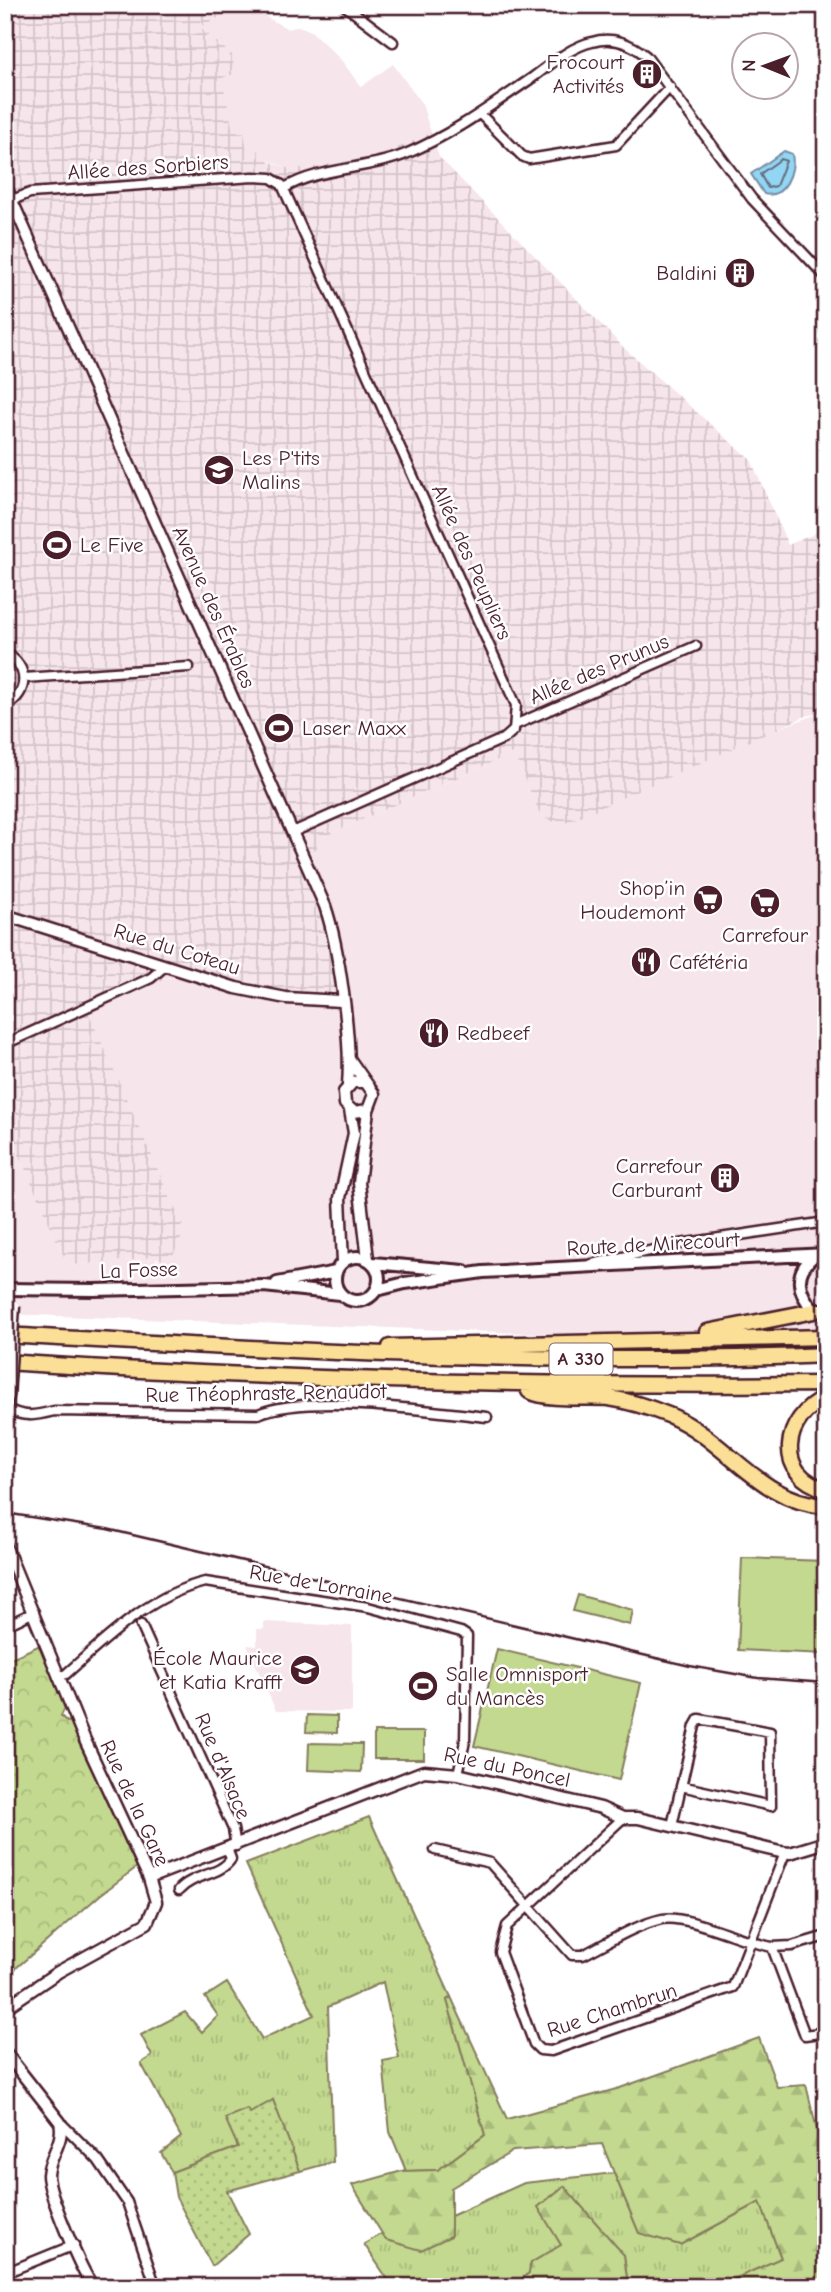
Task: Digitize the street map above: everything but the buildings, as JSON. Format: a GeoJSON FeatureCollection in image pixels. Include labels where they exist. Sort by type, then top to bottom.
{"type":"FeatureCollection","features":[{"type":"Feature","properties":{"kind":"highway"},"geometry":{"type":"LineString","coordinates":[[601,1341],[723,1330],[820,1310]]}},
{"type":"Feature","properties":{"kind":"highway","name":"A 330"},"geometry":{"type":"LineString","coordinates":[[5,1335],[335,1353],[612,1359],[826,1355]]}},
{"type":"Feature","properties":{"kind":"highway"},"geometry":{"type":"LineString","coordinates":[[335,1353],[394,1346],[826,1337]]}},
{"type":"Feature","properties":{"kind":"highway","name":"A 330"},"geometry":{"type":"LineString","coordinates":[[5,1362],[267,1377],[512,1384],[826,1384]]}},
{"type":"Feature","properties":{"kind":"highway"},"geometry":{"type":"LineString","coordinates":[[512,1384],[534,1394],[611,1399],[647,1407],[675,1418],[704,1437],[776,1492],[792,1500],[826,1506]]}},
{"type":"Feature","properties":{"kind":"highway"},"geometry":{"type":"LineString","coordinates":[[826,1398],[799,1417],[793,1427],[789,1448],[797,1470],[804,1478],[826,1489]]}},
{"type":"Feature","properties":{"kind":"main road"},"geometry":{"type":"LineString","coordinates":[[820,1310],[803,1298],[799,1283],[802,1268],[821,1254]]}},
{"type":"Feature","properties":{"kind":"main road","name":"Route de Mirecourt"},"geometry":{"type":"LineString","coordinates":[[377,1290],[405,1283],[483,1272],[821,1254]]}},
{"type":"Feature","properties":{"kind":"main road"},"geometry":{"type":"LineString","coordinates":[[355,1257],[370,1261],[379,1273],[377,1290],[363,1301],[350,1301],[340,1294],[335,1283],[336,1272],[343,1262],[355,1257]]}},
{"type":"Feature","properties":{"kind":"main road","name":"Route de Mirecourt"},"geometry":{"type":"LineString","coordinates":[[370,1261],[483,1272]]}},
{"type":"Feature","properties":{"kind":"main road","name":"La Fosse"},"geometry":{"type":"LineString","coordinates":[[264,1286],[336,1272]]}},
{"type":"Feature","properties":{"kind":"main road","name":"La Fosse"},"geometry":{"type":"LineString","coordinates":[[10,1289],[264,1286],[340,1294]]}},
{"type":"Feature","properties":{"kind":"street"},"geometry":{"type":"LineString","coordinates":[[344,5],[393,41]]}},
{"type":"Feature","properties":{"kind":"street"},"geometry":{"type":"LineString","coordinates":[[285,188],[312,176],[383,162],[446,135],[576,48],[602,40],[614,40],[636,48],[646,56],[764,213],[826,277]]}},
{"type":"Feature","properties":{"kind":"street"},"geometry":{"type":"LineString","coordinates":[[480,114],[522,156],[529,159],[616,145],[670,88]]}},
{"type":"Feature","properties":{"kind":"street","name":"Allée des Sorbiers"},"geometry":{"type":"LineString","coordinates":[[12,200],[30,193],[253,177],[271,178],[285,188]]}},
{"type":"Feature","properties":{"kind":"street","name":"Avenue des Érables"},"geometry":{"type":"LineString","coordinates":[[6,188],[293,832],[329,919],[348,1056],[348,1086]]}},
{"type":"Feature","properties":{"kind":"street","name":"Allée des Peupliers"},"geometry":{"type":"LineString","coordinates":[[285,188],[516,705],[517,724]]}},
{"type":"Feature","properties":{"kind":"street","name":"Allée des Prunus"},"geometry":{"type":"LineString","coordinates":[[517,724],[696,646]]}},
{"type":"Feature","properties":{"kind":"street"},"geometry":{"type":"LineString","coordinates":[[5,653],[17,661],[24,678],[20,695],[5,706]]}},
{"type":"Feature","properties":{"kind":"street"},"geometry":{"type":"LineString","coordinates":[[24,678],[189,667]]}},
{"type":"Feature","properties":{"kind":"street"},"geometry":{"type":"LineString","coordinates":[[293,832],[505,738],[517,724]]}},
{"type":"Feature","properties":{"kind":"street","name":"Rue du Coteau"},"geometry":{"type":"LineString","coordinates":[[5,915],[165,966],[268,995],[341,1001]]}},
{"type":"Feature","properties":{"kind":"street"},"geometry":{"type":"LineString","coordinates":[[5,1044],[151,978],[165,966]]}},
{"type":"Feature","properties":{"kind":"street","name":"Avenue des Érables"},"geometry":{"type":"LineString","coordinates":[[348,1056],[365,1082]]}},
{"type":"Feature","properties":{"kind":"street"},"geometry":{"type":"LineString","coordinates":[[343,1262],[340,1198],[354,1133],[350,1110],[343,1101],[348,1086],[365,1082],[374,1094],[368,1110],[359,1174],[370,1261]]}},
{"type":"Feature","properties":{"kind":"street"},"geometry":{"type":"LineString","coordinates":[[350,1110],[359,1113],[368,1110]]}},
{"type":"Feature","properties":{"kind":"street"},"geometry":{"type":"LineString","coordinates":[[584,1268],[601,1261],[636,1256],[680,1244],[826,1222]]}},
{"type":"Feature","properties":{"kind":"street"},"geometry":{"type":"LineString","coordinates":[[6,1404],[14,1306],[10,1289]]}},
{"type":"Feature","properties":{"kind":"street","name":"Rue Théophraste Renaudot"},"geometry":{"type":"LineString","coordinates":[[6,1404],[19,1415],[34,1417],[54,1411],[258,1414],[275,1407],[372,1406],[488,1417]]}},
{"type":"Feature","properties":{"kind":"street","name":"Rue de la Gare"},"geometry":{"type":"LineString","coordinates":[[5,1545],[58,1677],[149,1878],[156,1902],[147,1923],[58,1972],[5,2008]]}},
{"type":"Feature","properties":{"kind":"street","name":"Rue de Lorraine"},"geometry":{"type":"LineString","coordinates":[[58,1677],[66,1674],[136,1615],[183,1589],[205,1582],[368,1607],[465,1634],[465,1741],[458,1774]]}},
{"type":"Feature","properties":{"kind":"street"},"geometry":{"type":"LineString","coordinates":[[5,1626],[34,1612]]}},
{"type":"Feature","properties":{"kind":"street","name":"Rue d'Alsace"},"geometry":{"type":"LineString","coordinates":[[141,1625],[233,1829],[232,1847]]}},
{"type":"Feature","properties":{"kind":"street"},"geometry":{"type":"LineString","coordinates":[[671,1826],[681,1786],[699,1719],[770,1732],[771,1806],[681,1786]]}},
{"type":"Feature","properties":{"kind":"street","name":"Rue du Poncel"},"geometry":{"type":"LineString","coordinates":[[149,1878],[424,1771],[458,1774],[601,1808],[623,1818],[630,1816],[785,1853],[826,1842]]}},
{"type":"Feature","properties":{"kind":"street","name":"Rue Chambrun"},"geometry":{"type":"LineString","coordinates":[[623,1818],[507,1926],[500,1952],[534,2044],[540,2050],[551,2051],[733,1987],[749,1943]]}},
{"type":"Feature","properties":{"kind":"street"},"geometry":{"type":"LineString","coordinates":[[179,1890],[187,1880],[226,1866],[231,1859],[232,1847]]}},
{"type":"Feature","properties":{"kind":"street"},"geometry":{"type":"LineString","coordinates":[[435,1850],[490,1863],[569,1952],[577,1956],[665,1919],[714,1929],[749,1943],[772,1947],[792,1946],[826,1936]]}},
{"type":"Feature","properties":{"kind":"street"},"geometry":{"type":"LineString","coordinates":[[749,1943],[785,1853]]}},
{"type":"Feature","properties":{"kind":"street"},"geometry":{"type":"LineString","coordinates":[[772,1947],[805,2035],[826,2032]]}},
{"type":"Feature","properties":{"kind":"street"},"geometry":{"type":"LineString","coordinates":[[5,2052],[9,2065],[98,2160],[127,2202],[156,2287]]}},
{"type":"Feature","properties":{"kind":"street"},"geometry":{"type":"LineString","coordinates":[[60,2122],[62,2132],[49,2166],[49,2179],[93,2287]]}},
{"type":"Feature","properties":{"kind":"street"},"geometry":{"type":"LineString","coordinates":[[5,2273],[74,2245]]}},
{"type":"Feature","properties":{"kind":"shaded area"},"geometry":{"type":"Polygon","coordinates":[[[5,5],[246,5],[199,27],[233,56],[234,74],[222,78],[232,127],[243,126],[247,151],[259,150],[259,156],[267,155],[268,161],[287,168],[307,168],[379,156],[431,133],[439,157],[625,349],[751,460],[788,545],[826,529],[826,711],[806,716],[561,825],[541,816],[513,753],[325,836],[309,858],[334,918],[347,1011],[268,1002],[173,976],[88,1012],[185,1231],[170,1261],[155,1258],[68,1266],[5,1123],[5,5]]]}},
{"type":"Feature","properties":{"kind":"shaded area"},"geometry":{"type":"Polygon","coordinates":[[[246,6],[288,29],[299,26],[311,31],[342,61],[361,87],[393,64],[422,104],[431,133],[379,156],[307,168],[287,168],[247,151],[242,132],[232,128],[199,27],[246,6]]]}},
{"type":"Feature","properties":{"kind":"shaded area"},"geometry":{"type":"Polygon","coordinates":[[[826,711],[826,1330],[610,1336],[5,1314],[5,1123],[68,1266],[155,1258],[158,1261],[185,1231],[87,1012],[173,976],[347,1010],[334,918],[309,858],[325,836],[513,753],[541,816],[826,711]]]}},
{"type":"Feature","properties":{"kind":"shaded area","name":"École Maurice et Katia Krafft"},"geometry":{"type":"Polygon","coordinates":[[[264,1622],[352,1626],[352,1712],[276,1711],[247,1645],[257,1646],[257,1629],[264,1629],[264,1622]]]}},
{"type":"Feature","properties":{"kind":"green space"},"geometry":{"type":"Polygon","coordinates":[[[742,1558],[826,1561],[826,1654],[738,1650],[742,1558]]]}},
{"type":"Feature","properties":{"kind":"green space"},"geometry":{"type":"Polygon","coordinates":[[[578,1595],[633,1610],[630,1625],[573,1611],[578,1595]]]}},
{"type":"Feature","properties":{"kind":"green space"},"geometry":{"type":"Polygon","coordinates":[[[40,1645],[65,1708],[61,1716],[67,1722],[70,1721],[137,1867],[100,1895],[8,1975],[5,1971],[5,1661],[40,1645]]]}},
{"type":"Feature","properties":{"kind":"green space"},"geometry":{"type":"Polygon","coordinates":[[[497,1649],[641,1683],[619,1780],[474,1746],[497,1649]]]}},
{"type":"Feature","properties":{"kind":"green space"},"geometry":{"type":"Polygon","coordinates":[[[307,1715],[337,1716],[337,1733],[306,1732],[307,1715]]]}},
{"type":"Feature","properties":{"kind":"green space"},"geometry":{"type":"Polygon","coordinates":[[[374,1732],[424,1732],[424,1759],[374,1759],[374,1732]]]}},
{"type":"Feature","properties":{"kind":"green space"},"geometry":{"type":"Polygon","coordinates":[[[309,1743],[362,1744],[361,1772],[308,1770],[309,1743]]]}},
{"type":"Feature","properties":{"kind":"green space"},"geometry":{"type":"Polygon","coordinates":[[[369,1817],[451,1997],[447,2000],[485,2135],[438,2170],[406,2171],[390,2132],[383,2061],[399,2058],[383,1982],[328,2007],[333,2162],[300,2171],[273,2100],[238,2147],[172,2172],[161,2153],[181,2137],[141,2063],[152,2056],[141,2035],[185,2012],[202,2032],[218,2016],[205,1997],[227,1983],[262,2039],[314,2015],[246,1864],[369,1817]]]}},
{"type":"Feature","properties":{"kind":"green space"},"geometry":{"type":"Polygon","coordinates":[[[451,1997],[507,2119],[620,2088],[759,2038],[777,2087],[806,2085],[826,2166],[826,2287],[717,2287],[781,2258],[760,2202],[680,2245],[639,2233],[602,2144],[513,2151],[451,2188],[451,2236],[421,2250],[386,2240],[352,2185],[402,2171],[438,2170],[485,2135],[447,2000],[451,1997]]]}},
{"type":"Feature","properties":{"kind":"green space"},"geometry":{"type":"Polygon","coordinates":[[[273,2100],[300,2171],[227,2191],[249,2234],[212,2266],[176,2197],[172,2172],[238,2147],[225,2118],[247,2109],[250,2113],[273,2100]]]}},
{"type":"Feature","properties":{"kind":"green space"},"geometry":{"type":"Polygon","coordinates":[[[614,2173],[639,2233],[680,2245],[760,2202],[781,2258],[717,2287],[628,2287],[624,2255],[562,2245],[531,2263],[529,2273],[511,2287],[393,2287],[364,2244],[382,2234],[386,2240],[451,2236],[451,2216],[524,2183],[614,2173]]]}},
{"type":"Feature","properties":{"kind":"green space"},"geometry":{"type":"Polygon","coordinates":[[[564,2186],[624,2255],[628,2287],[511,2287],[529,2273],[531,2263],[561,2245],[538,2207],[564,2186]]]}},
{"type":"Feature","properties":{"kind":"water"},"geometry":{"type":"Polygon","coordinates":[[[784,151],[792,154],[793,161],[787,183],[777,192],[764,194],[751,174],[784,151]]]}},
{"type":"Feature","properties":{"kind":"railway"},"geometry":{"type":"LineString","coordinates":[[5,1513],[107,1529],[690,1666],[758,1678],[826,1683]]}},
{"type":"Feature","properties":{"kind":"place","name":"Frocourt Activités"},"geometry":{"type":"Point","coordinates":[647,74]}},
{"type":"Feature","properties":{"kind":"place","name":"Baldini"},"geometry":{"type":"Point","coordinates":[740,273]}},
{"type":"Feature","properties":{"kind":"place","name":"Les P'tits Malins"},"geometry":{"type":"Point","coordinates":[219,470]}},
{"type":"Feature","properties":{"kind":"place","name":"Le Five"},"geometry":{"type":"Point","coordinates":[57,545]}},
{"type":"Feature","properties":{"kind":"place","name":"Laser Maxx"},"geometry":{"type":"Point","coordinates":[279,728]}},
{"type":"Feature","properties":{"kind":"place","name":"Shop’in Houdemont"},"geometry":{"type":"Point","coordinates":[708,900]}},
{"type":"Feature","properties":{"kind":"place","name":"Carrefour"},"geometry":{"type":"Point","coordinates":[765,903]}},
{"type":"Feature","properties":{"kind":"place","name":"Cafétéria"},"geometry":{"type":"Point","coordinates":[646,962]}},
{"type":"Feature","properties":{"kind":"place","name":"Redbeef"},"geometry":{"type":"Point","coordinates":[434,1033]}},
{"type":"Feature","properties":{"kind":"place","name":"Carrefour Carburant"},"geometry":{"type":"Point","coordinates":[725,1178]}},
{"type":"Feature","properties":{"kind":"place","name":"École Maurice et Katia Krafft"},"geometry":{"type":"Point","coordinates":[305,1670]}},
{"type":"Feature","properties":{"kind":"place","name":"Salle Omnisport du Mancès"},"geometry":{"type":"Point","coordinates":[423,1686]}}]}
